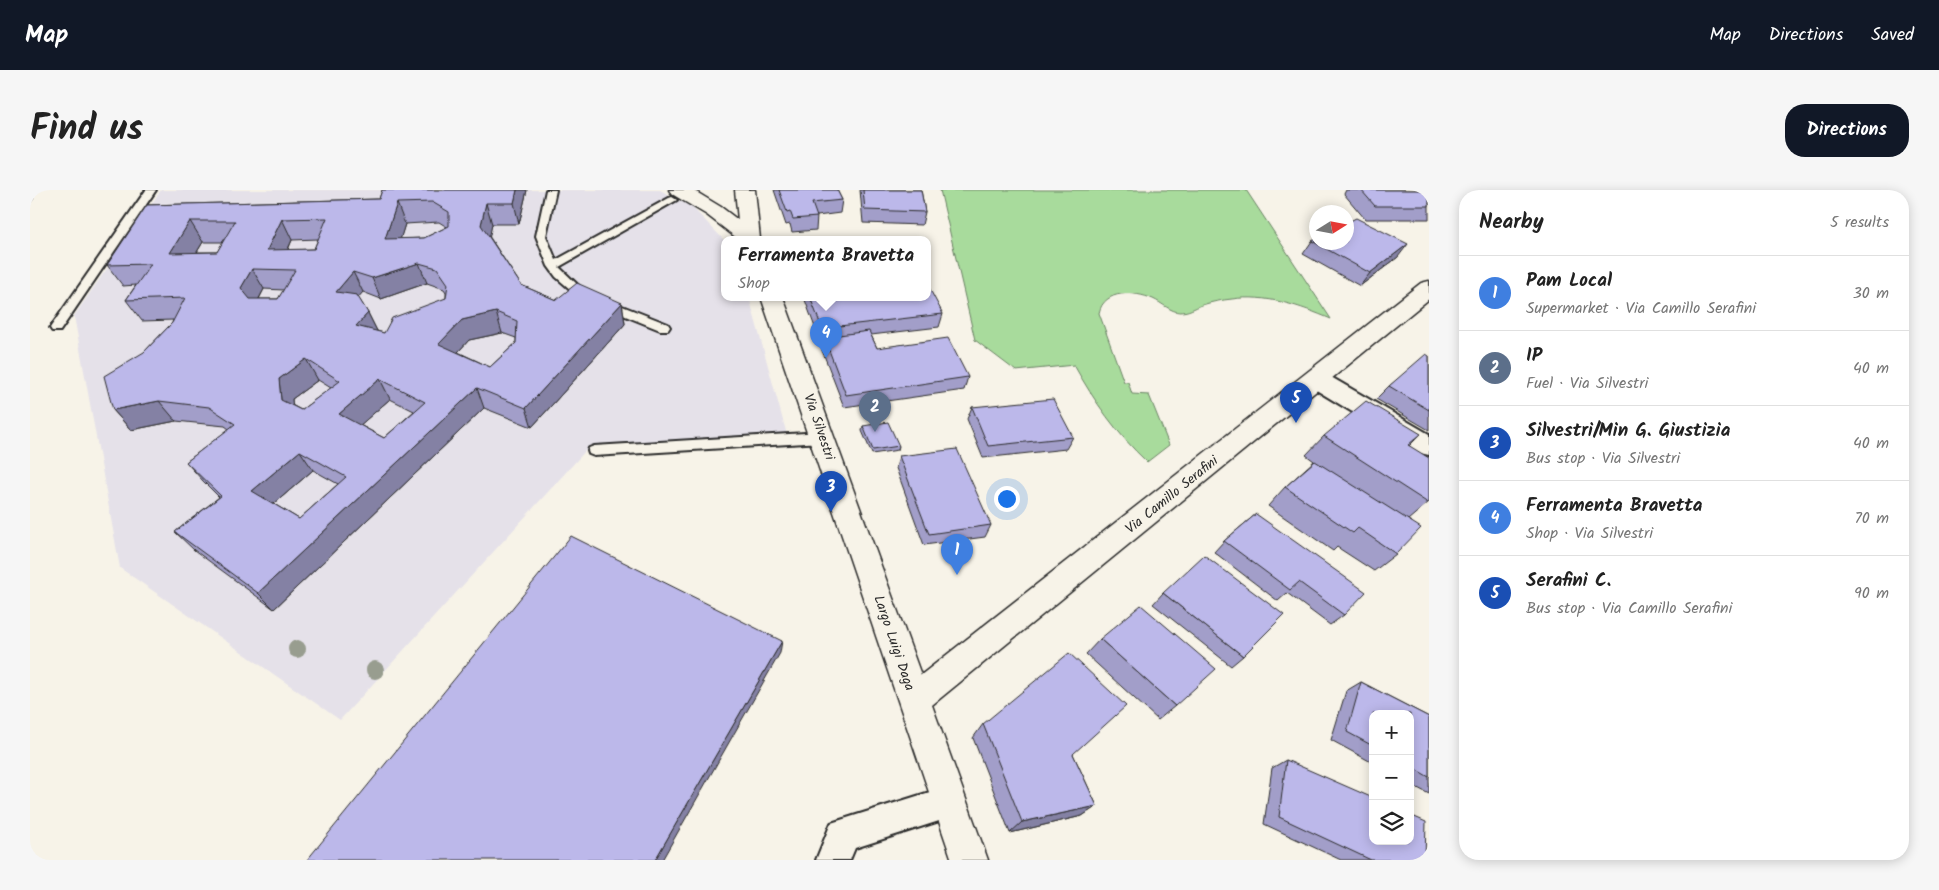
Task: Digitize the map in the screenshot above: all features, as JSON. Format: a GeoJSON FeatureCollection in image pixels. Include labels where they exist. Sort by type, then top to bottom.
{"type":"FeatureCollection","features":[{"type":"Feature","properties":{"kind":"main road"},"geometry":{"type":"LineString","coordinates":[[745,190],[750,236]]}},
{"type":"Feature","properties":{"kind":"main road"},"geometry":{"type":"LineString","coordinates":[[676,195],[714,211],[746,236]]}},
{"type":"Feature","properties":{"kind":"main road"},"geometry":{"type":"LineString","coordinates":[[724,196],[738,216],[748,236]]}},
{"type":"Feature","properties":{"kind":"main road","name":"Via Camillo Serafini"},"geometry":{"type":"LineString","coordinates":[[914,700],[1429,288]]}},
{"type":"Feature","properties":{"kind":"main road","name":"Via Silvestri"},"geometry":{"type":"LineString","coordinates":[[773,301],[874,585]]}},
{"type":"Feature","properties":{"kind":"main road","name":"Largo Luigi Daga"},"geometry":{"type":"LineString","coordinates":[[874,585],[914,700]]}},
{"type":"Feature","properties":{"kind":"main road"},"geometry":{"type":"LineString","coordinates":[[914,700],[970,860]]}},
{"type":"Feature","properties":{"kind":"street"},"geometry":{"type":"LineString","coordinates":[[1316,379],[1429,446]]}},
{"type":"Feature","properties":{"kind":"street"},"geometry":{"type":"LineString","coordinates":[[833,860],[843,835],[949,802]]}},
{"type":"Feature","properties":{"kind":"lane"},"geometry":{"type":"LineString","coordinates":[[56,328],[151,190]]}},
{"type":"Feature","properties":{"kind":"lane"},"geometry":{"type":"LineString","coordinates":[[551,190],[541,236],[553,266],[575,288],[600,302],[664,328]]}},
{"type":"Feature","properties":{"kind":"lane"},"geometry":{"type":"LineString","coordinates":[[553,266],[676,195]]}},
{"type":"Feature","properties":{"kind":"lane"},"geometry":{"type":"LineString","coordinates":[[594,451],[822,438]]}},
{"type":"Feature","properties":{"kind":"shaded area"},"geometry":{"type":"Polygon","coordinates":[[[161,190],[660,190],[692,207],[721,237],[721,301],[750,301],[787,435],[588,448],[340,720],[120,568],[74,316],[161,190]]]}},
{"type":"Feature","properties":{"kind":"green space"},"geometry":{"type":"Polygon","coordinates":[[[940,190],[1246,190],[1331,319],[1283,302],[1257,298],[1220,301],[1180,312],[1138,294],[1121,294],[1107,300],[1102,305],[1099,313],[1124,382],[1128,382],[1132,394],[1149,395],[1169,445],[1147,462],[1107,416],[1074,365],[1016,371],[975,340],[940,190]]]}},
{"type":"Feature","properties":{"kind":"building"},"geometry":{"type":"Polygon","coordinates":[[[382,190],[517,190],[514,203],[486,203],[481,225],[521,285],[556,300],[577,283],[622,303],[526,408],[477,388],[258,593],[175,532],[221,496],[186,462],[235,424],[209,407],[159,401],[113,410],[104,376],[144,352],[172,323],[185,298],[126,300],[151,264],[107,265],[147,205],[379,199],[382,190]],[[432,202],[397,203],[385,239],[424,238],[449,226],[449,212],[432,202]],[[327,218],[282,219],[267,250],[314,249],[327,218]],[[190,221],[170,253],[217,252],[235,221],[190,221]],[[419,263],[372,278],[353,272],[336,292],[357,295],[368,313],[356,326],[384,333],[392,318],[446,298],[448,284],[437,268],[419,263]],[[252,269],[241,288],[250,299],[278,299],[295,270],[252,269]],[[496,312],[462,320],[439,344],[490,367],[516,343],[517,321],[496,312]],[[306,359],[279,379],[281,400],[301,410],[340,381],[306,359]],[[380,379],[339,414],[384,438],[425,402],[380,379]],[[300,451],[252,491],[299,519],[346,477],[300,451]]]}},
{"type":"Feature","properties":{"kind":"building"},"geometry":{"type":"Polygon","coordinates":[[[779,190],[837,190],[842,200],[812,203],[817,217],[793,219],[790,211],[787,212],[779,190]]]}},
{"type":"Feature","properties":{"kind":"building"},"geometry":{"type":"Polygon","coordinates":[[[863,190],[921,190],[925,212],[865,210],[863,190]]]}},
{"type":"Feature","properties":{"kind":"building"},"geometry":{"type":"Polygon","coordinates":[[[1361,190],[1429,190],[1429,206],[1375,206],[1361,190]]]}},
{"type":"Feature","properties":{"kind":"building"},"geometry":{"type":"Polygon","coordinates":[[[1356,218],[1408,244],[1370,273],[1328,250],[1354,250],[1354,219],[1356,218]]]}},
{"type":"Feature","properties":{"kind":"building"},"geometry":{"type":"Polygon","coordinates":[[[931,292],[943,314],[822,328],[812,301],[931,301],[931,292]]]}},
{"type":"Feature","properties":{"kind":"building"},"geometry":{"type":"Polygon","coordinates":[[[869,331],[877,348],[948,338],[968,377],[846,395],[824,337],[869,331]]]}},
{"type":"Feature","properties":{"kind":"building"},"geometry":{"type":"Polygon","coordinates":[[[1426,354],[1429,356],[1429,410],[1389,386],[1426,354]]]}},
{"type":"Feature","properties":{"kind":"building"},"geometry":{"type":"Polygon","coordinates":[[[1053,399],[1073,437],[988,446],[972,407],[1053,399]]]}},
{"type":"Feature","properties":{"kind":"building"},"geometry":{"type":"Polygon","coordinates":[[[1366,401],[1421,434],[1408,445],[1429,458],[1428,503],[1324,436],[1366,401]]]}},
{"type":"Feature","properties":{"kind":"building"},"geometry":{"type":"Polygon","coordinates":[[[888,422],[899,446],[873,450],[863,426],[888,422]]]}},
{"type":"Feature","properties":{"kind":"building"},"geometry":{"type":"Polygon","coordinates":[[[957,449],[991,525],[929,534],[899,456],[957,449]]]}},
{"type":"Feature","properties":{"kind":"building"},"geometry":{"type":"Polygon","coordinates":[[[1315,461],[1421,528],[1396,554],[1358,528],[1353,533],[1285,487],[1315,461]]]}},
{"type":"Feature","properties":{"kind":"building"},"geometry":{"type":"Polygon","coordinates":[[[1256,514],[1366,592],[1344,615],[1299,582],[1290,590],[1224,541],[1256,514]]]}},
{"type":"Feature","properties":{"kind":"building"},"geometry":{"type":"Polygon","coordinates":[[[571,536],[782,641],[655,860],[307,860],[571,536]]]}},
{"type":"Feature","properties":{"kind":"building"},"geometry":{"type":"Polygon","coordinates":[[[1204,555],[1284,615],[1243,656],[1163,593],[1204,555]]]}},
{"type":"Feature","properties":{"kind":"building"},"geometry":{"type":"Polygon","coordinates":[[[1141,605],[1216,669],[1175,706],[1100,639],[1141,605]]]}},
{"type":"Feature","properties":{"kind":"building"},"geometry":{"type":"Polygon","coordinates":[[[1069,653],[1126,706],[1073,754],[1097,806],[1022,822],[983,724],[1069,653]]]}},
{"type":"Feature","properties":{"kind":"building"},"geometry":{"type":"Polygon","coordinates":[[[1361,682],[1429,717],[1429,777],[1414,768],[1414,710],[1369,710],[1369,744],[1347,732],[1361,682]]]}},
{"type":"Feature","properties":{"kind":"building"},"geometry":{"type":"Polygon","coordinates":[[[1286,760],[1369,796],[1369,845],[1414,845],[1414,817],[1426,822],[1425,860],[1371,860],[1279,817],[1286,760]]]}},
{"type":"Feature","properties":{"kind":"place","name":"Ferramenta Bravetta"},"geometry":{"type":"Point","coordinates":[826,358]}},
{"type":"Feature","properties":{"kind":"place","name":"Serafini C."},"geometry":{"type":"Point","coordinates":[1296,423]}},
{"type":"Feature","properties":{"kind":"place","name":"IP"},"geometry":{"type":"Point","coordinates":[875,432]}},
{"type":"Feature","properties":{"kind":"place","name":"Silvestri/Min G. Giustizia"},"geometry":{"type":"Point","coordinates":[831,512]}},
{"type":"Feature","properties":{"kind":"place","name":"Pam Local"},"geometry":{"type":"Point","coordinates":[957,575]}}]}
